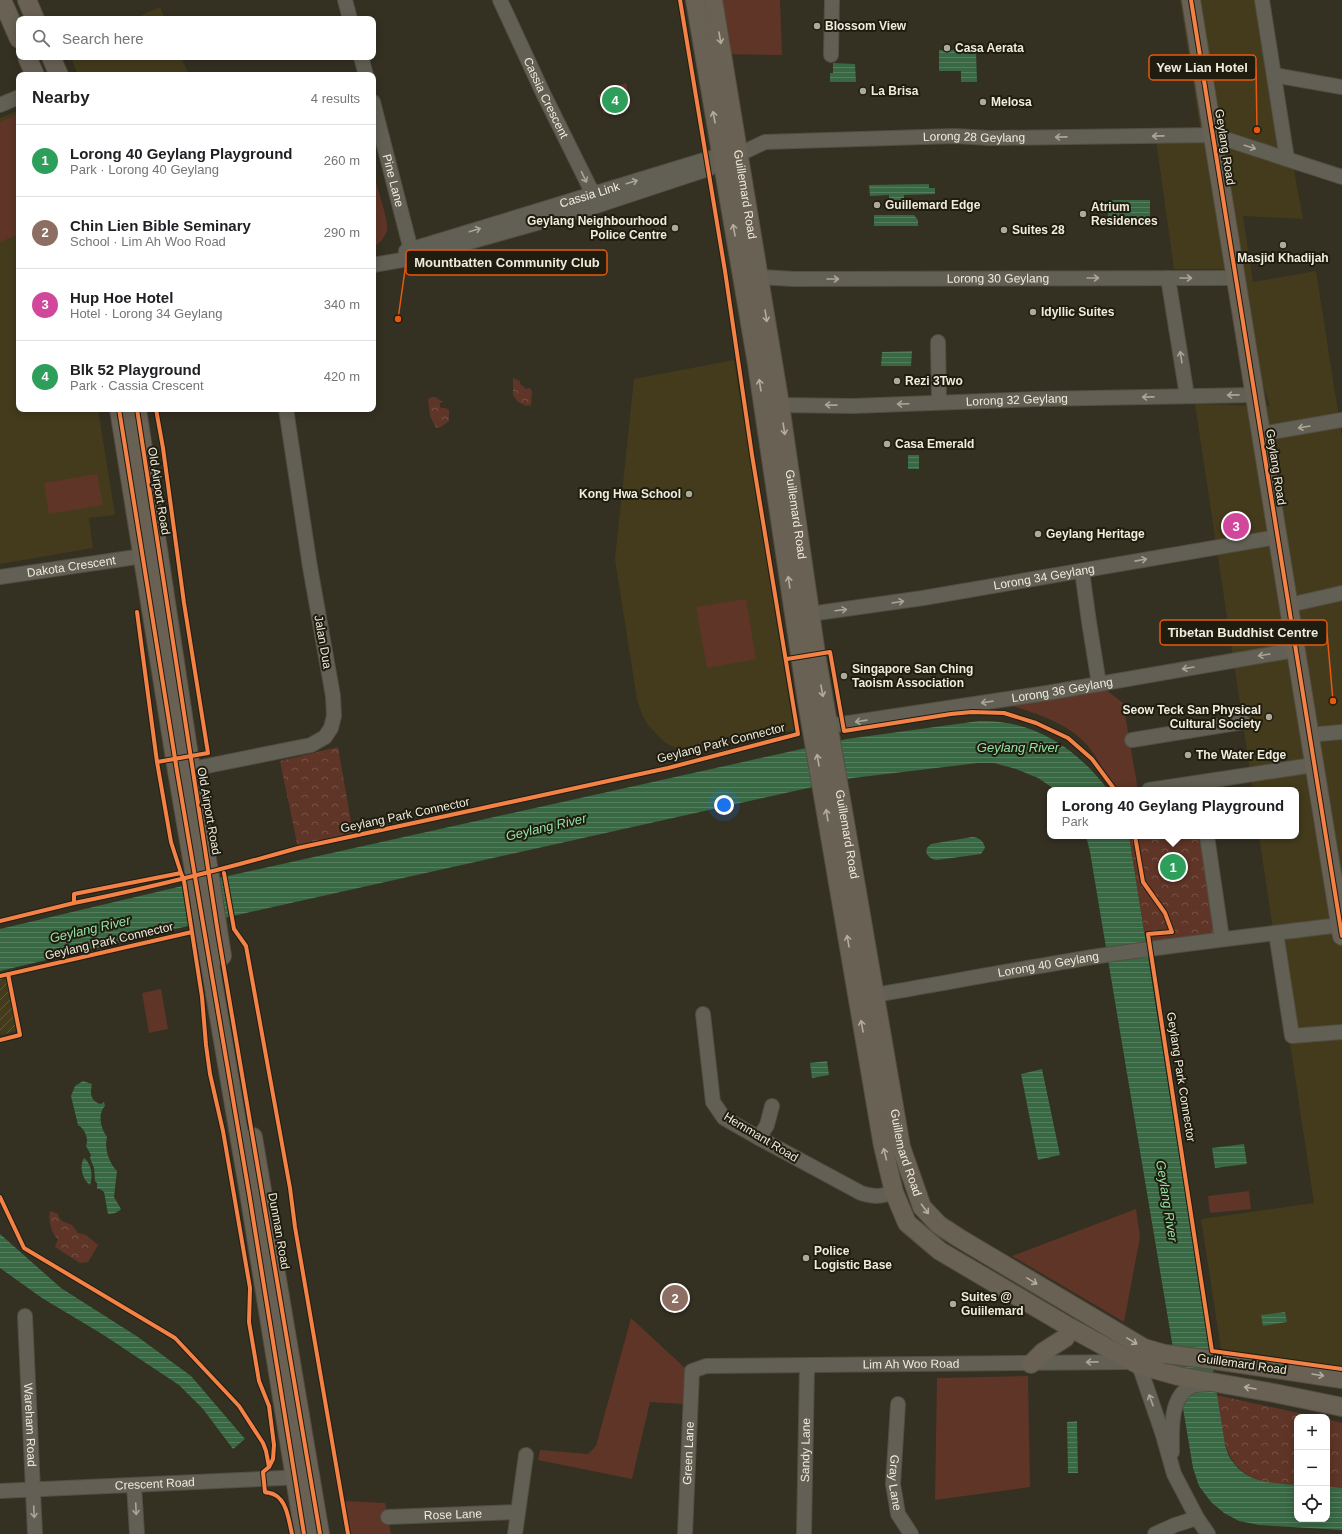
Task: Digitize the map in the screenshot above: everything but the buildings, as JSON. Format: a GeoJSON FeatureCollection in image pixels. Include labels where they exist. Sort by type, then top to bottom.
{"type":"FeatureCollection","features":[{"type":"Feature","properties":{"kind":"main road"},"geometry":{"type":"LineString","coordinates":[[2,0],[16,32]]}},
{"type":"Feature","properties":{"kind":"main road"},"geometry":{"type":"LineString","coordinates":[[27,0],[34,16]]}},
{"type":"Feature","properties":{"kind":"main road","name":"Guillemard Road"},"geometry":{"type":"LineString","coordinates":[[695,0],[730,156],[760,277],[810,614],[831,789],[883,1146],[894,1192],[907,1223],[940,1251],[1071,1328],[1135,1363],[1178,1376],[1342,1407]]}},
{"type":"Feature","properties":{"kind":"main road","name":"Guillemard Road"},"geometry":{"type":"LineString","coordinates":[[713,0],[730,96],[730,156],[757,364],[796,635],[823,728]]}},
{"type":"Feature","properties":{"kind":"main road","name":"Geylang Road"},"geometry":{"type":"LineString","coordinates":[[1191,0],[1289,605],[1308,735],[1341,931]]}},
{"type":"Feature","properties":{"kind":"main road"},"geometry":{"type":"LineString","coordinates":[[28,60],[34,72]]}},
{"type":"Feature","properties":{"kind":"main road","name":"Old Airport Road"},"geometry":{"type":"LineString","coordinates":[[119,412],[143,556],[184,770],[211,931]]}},
{"type":"Feature","properties":{"kind":"main road","name":"Old Airport Road"},"geometry":{"type":"LineString","coordinates":[[137,412],[184,770]]}},
{"type":"Feature","properties":{"kind":"main road","name":"Guillemard Road"},"geometry":{"type":"LineString","coordinates":[[831,789],[875,995],[901,1146],[922,1207],[939,1225],[959,1238],[1144,1348],[1165,1354],[1342,1378]]}},
{"type":"Feature","properties":{"kind":"main road","name":"Dunman Road"},"geometry":{"type":"LineString","coordinates":[[211,931],[302,1477],[304,1534]]}},
{"type":"Feature","properties":{"kind":"main road"},"geometry":{"type":"LineString","coordinates":[[1031,1364],[1043,1352],[1066,1338],[1071,1328]]}},
{"type":"Feature","properties":{"kind":"main road","name":"Dunman Road"},"geometry":{"type":"LineString","coordinates":[[302,1477],[320,1534]]}},
{"type":"Feature","properties":{"kind":"street"},"geometry":{"type":"LineString","coordinates":[[345,0],[349,16]]}},
{"type":"Feature","properties":{"kind":"street","name":"Cassia Crescent"},"geometry":{"type":"LineString","coordinates":[[500,0],[543,93],[590,188],[595,193]]}},
{"type":"Feature","properties":{"kind":"street"},"geometry":{"type":"LineString","coordinates":[[1262,0],[1287,159]]}},
{"type":"Feature","properties":{"kind":"street"},"geometry":{"type":"LineString","coordinates":[[831,7],[831,50]]}},
{"type":"Feature","properties":{"kind":"street"},"geometry":{"type":"LineString","coordinates":[[362,60],[365,72]]}},
{"type":"Feature","properties":{"kind":"street"},"geometry":{"type":"LineString","coordinates":[[1274,74],[1342,87]]}},
{"type":"Feature","properties":{"kind":"street"},"geometry":{"type":"LineString","coordinates":[[0,105],[16,98]]}},
{"type":"Feature","properties":{"kind":"street","name":"Pine Lane"},"geometry":{"type":"LineString","coordinates":[[376,114],[412,254]]}},
{"type":"Feature","properties":{"kind":"street","name":"Lorong 28 Geylang"},"geometry":{"type":"LineString","coordinates":[[730,156],[765,142],[778,141],[954,136],[1002,138],[1213,135],[1342,178]]}},
{"type":"Feature","properties":{"kind":"street","name":"Cassia Link"},"geometry":{"type":"LineString","coordinates":[[412,254],[595,193],[730,156]]}},
{"type":"Feature","properties":{"kind":"street","name":"Cassia Link"},"geometry":{"type":"LineString","coordinates":[[376,264],[590,208],[708,169],[730,156]]}},
{"type":"Feature","properties":{"kind":"street","name":"Lorong 30 Geylang"},"geometry":{"type":"LineString","coordinates":[[760,277],[794,279],[1236,278]]}},
{"type":"Feature","properties":{"kind":"street"},"geometry":{"type":"LineString","coordinates":[[1168,278],[1187,396]]}},
{"type":"Feature","properties":{"kind":"street"},"geometry":{"type":"LineString","coordinates":[[938,342],[936,371],[939,402]]}},
{"type":"Feature","properties":{"kind":"street","name":"Lorong 32 Geylang"},"geometry":{"type":"LineString","coordinates":[[780,405],[853,406],[939,402],[1254,395]]}},
{"type":"Feature","properties":{"kind":"street","name":"Jalan Dua"},"geometry":{"type":"LineString","coordinates":[[184,770],[311,745],[325,737],[333,723],[332,696],[310,568],[286,412]]}},
{"type":"Feature","properties":{"kind":"street"},"geometry":{"type":"LineString","coordinates":[[1261,434],[1342,420]]}},
{"type":"Feature","properties":{"kind":"street","name":"Lorong 34 Geylang"},"geometry":{"type":"LineString","coordinates":[[810,614],[872,606],[1277,537]]}},
{"type":"Feature","properties":{"kind":"street","name":"Dakota Crescent"},"geometry":{"type":"LineString","coordinates":[[0,577],[143,556]]}},
{"type":"Feature","properties":{"kind":"street"},"geometry":{"type":"LineString","coordinates":[[1082,571],[1100,684]]}},
{"type":"Feature","properties":{"kind":"street"},"geometry":{"type":"LineString","coordinates":[[1289,605],[1342,593]]}},
{"type":"Feature","properties":{"kind":"street","name":"Lorong 36 Geylang"},"geometry":{"type":"LineString","coordinates":[[823,728],[1100,684],[1295,650]]}},
{"type":"Feature","properties":{"kind":"street"},"geometry":{"type":"LineString","coordinates":[[1132,740],[1243,722]]}},
{"type":"Feature","properties":{"kind":"street"},"geometry":{"type":"LineString","coordinates":[[1308,735],[1342,732]]}},
{"type":"Feature","properties":{"kind":"street"},"geometry":{"type":"LineString","coordinates":[[1199,787],[1314,766]]}},
{"type":"Feature","properties":{"kind":"street"},"geometry":{"type":"LineString","coordinates":[[1207,839],[1222,939]]}},
{"type":"Feature","properties":{"kind":"street","name":"Lorong 40 Geylang"},"geometry":{"type":"LineString","coordinates":[[875,995],[966,978],[1222,939],[1276,933],[1341,931]]}},
{"type":"Feature","properties":{"kind":"street"},"geometry":{"type":"LineString","coordinates":[[1276,933],[1292,1036],[1342,1032]]}},
{"type":"Feature","properties":{"kind":"street","name":"Hemmant Road"},"geometry":{"type":"LineString","coordinates":[[703,1014],[713,1102],[724,1118],[758,1138],[861,1193],[874,1197],[883,1196],[894,1192]]}},
{"type":"Feature","properties":{"kind":"street"},"geometry":{"type":"LineString","coordinates":[[758,1138],[767,1125],[772,1106]]}},
{"type":"Feature","properties":{"kind":"street","name":"Wareham Road"},"geometry":{"type":"LineString","coordinates":[[25,1316],[34,1534]]}},
{"type":"Feature","properties":{"kind":"street","name":"Lim Ah Woo Road"},"geometry":{"type":"LineString","coordinates":[[692,1371],[706,1366],[1135,1363]]}},
{"type":"Feature","properties":{"kind":"street","name":"Guillemard Road"},"geometry":{"type":"LineString","coordinates":[[1135,1363],[1163,1435],[1174,1474],[1197,1518],[1208,1534]]}},
{"type":"Feature","properties":{"kind":"street","name":"Sandy Lane"},"geometry":{"type":"LineString","coordinates":[[804,1534],[807,1366]]}},
{"type":"Feature","properties":{"kind":"street","name":"Green Lane"},"geometry":{"type":"LineString","coordinates":[[685,1534],[692,1371]]}},
{"type":"Feature","properties":{"kind":"street","name":"Guillemard Road"},"geometry":{"type":"LineString","coordinates":[[1174,1474],[1172,1453],[1173,1415],[1177,1403],[1184,1392],[1190,1387],[1223,1384]]}},
{"type":"Feature","properties":{"kind":"street","name":"Gray Lane"},"geometry":{"type":"LineString","coordinates":[[898,1404],[893,1484],[898,1514],[911,1534]]}},
{"type":"Feature","properties":{"kind":"street"},"geometry":{"type":"LineString","coordinates":[[515,1534],[526,1455]]}},
{"type":"Feature","properties":{"kind":"street","name":"Crescent Road"},"geometry":{"type":"LineString","coordinates":[[0,1490],[302,1477]]}},
{"type":"Feature","properties":{"kind":"street"},"geometry":{"type":"LineString","coordinates":[[134,1485],[137,1534]]}},
{"type":"Feature","properties":{"kind":"street","name":"Rose Lane"},"geometry":{"type":"LineString","coordinates":[[388,1517],[518,1512]]}},
{"type":"Feature","properties":{"kind":"street"},"geometry":{"type":"LineString","coordinates":[[1155,1534],[1175,1525],[1197,1518]]}},
{"type":"Feature","properties":{"kind":"shaded area"},"geometry":{"type":"Polygon","coordinates":[[[1180,0],[1263,0],[1303,219],[1243,216],[1253,282],[1316,271],[1342,437],[1342,1375],[1339,1375],[1338,1366],[1221,1349],[1201,1219],[1314,1203],[1259,839],[1299,839],[1299,787],[1253,787],[1195,404],[1270,406],[1223,269],[1174,269],[1156,140],[1202,140],[1180,0]]]}},
{"type":"Feature","properties":{"kind":"shaded area"},"geometry":{"type":"Polygon","coordinates":[[[160,7],[164,16],[140,16],[160,7]]]}},
{"type":"Feature","properties":{"kind":"shaded area"},"geometry":{"type":"Polygon","coordinates":[[[72,60],[182,60],[188,72],[77,72],[72,60]]]}},
{"type":"Feature","properties":{"kind":"shaded area"},"geometry":{"type":"Polygon","coordinates":[[[16,111],[16,412],[98,412],[115,515],[89,518],[93,548],[0,564],[0,118],[16,111]]]}},
{"type":"Feature","properties":{"kind":"shaded area","name":"Kong Hwa School"},"geometry":{"type":"Polygon","coordinates":[[[734,360],[794,730],[692,753],[681,751],[664,742],[648,725],[642,714],[637,700],[615,559],[634,379],[734,360]]]}},
{"type":"Feature","properties":{"kind":"shaded area"},"geometry":{"type":"Polygon","coordinates":[[[7,976],[16,1031],[0,1035],[0,978],[7,976]]]}},
{"type":"Feature","properties":{"kind":"green space"},"geometry":{"type":"Polygon","coordinates":[[[713,0],[780,0],[782,55],[722,54],[713,0]]]}},
{"type":"Feature","properties":{"kind":"green space"},"geometry":{"type":"Polygon","coordinates":[[[626,83],[631,106],[604,113],[598,95],[626,83]]]}},
{"type":"Feature","properties":{"kind":"green space"},"geometry":{"type":"Polygon","coordinates":[[[16,115],[16,235],[0,242],[0,122],[16,115]]]}},
{"type":"Feature","properties":{"kind":"green space"},"geometry":{"type":"Polygon","coordinates":[[[376,183],[387,225],[384,238],[376,245],[376,183]]]}},
{"type":"Feature","properties":{"kind":"green space"},"geometry":{"type":"Polygon","coordinates":[[[513,378],[520,381],[520,384],[526,389],[530,388],[532,391],[531,405],[526,406],[518,402],[513,395],[513,378]]]}},
{"type":"Feature","properties":{"kind":"green space"},"geometry":{"type":"Polygon","coordinates":[[[435,397],[443,402],[440,403],[440,407],[449,410],[449,421],[441,427],[436,428],[430,416],[428,399],[435,397]]]}},
{"type":"Feature","properties":{"kind":"green space"},"geometry":{"type":"Polygon","coordinates":[[[97,474],[103,505],[49,514],[44,483],[97,474]]]}},
{"type":"Feature","properties":{"kind":"green space"},"geometry":{"type":"Polygon","coordinates":[[[746,599],[756,659],[707,668],[696,607],[746,599]]]}},
{"type":"Feature","properties":{"kind":"green space"},"geometry":{"type":"Polygon","coordinates":[[[1100,685],[1123,703],[1137,787],[1113,787],[1087,745],[1078,736],[1056,722],[1032,712],[996,701],[1100,685]]]}},
{"type":"Feature","properties":{"kind":"green space"},"geometry":{"type":"Polygon","coordinates":[[[338,747],[353,833],[298,848],[280,761],[338,747]]]}},
{"type":"Feature","properties":{"kind":"green space"},"geometry":{"type":"Polygon","coordinates":[[[1129,839],[1206,839],[1222,939],[1147,949],[1129,839]]]}},
{"type":"Feature","properties":{"kind":"green space"},"geometry":{"type":"Polygon","coordinates":[[[161,989],[168,1029],[149,1033],[142,993],[161,989]]]}},
{"type":"Feature","properties":{"kind":"green space"},"geometry":{"type":"Polygon","coordinates":[[[1249,1191],[1251,1209],[1210,1213],[1208,1196],[1249,1191]]]}},
{"type":"Feature","properties":{"kind":"green space"},"geometry":{"type":"Polygon","coordinates":[[[1136,1209],[1140,1237],[1124,1322],[1012,1256],[1136,1209]]]}},
{"type":"Feature","properties":{"kind":"green space"},"geometry":{"type":"Polygon","coordinates":[[[50,1211],[58,1214],[62,1221],[72,1225],[78,1233],[86,1235],[98,1245],[88,1262],[80,1263],[55,1247],[58,1239],[51,1226],[49,1218],[50,1211]]]}},
{"type":"Feature","properties":{"kind":"green space"},"geometry":{"type":"Polygon","coordinates":[[[631,1318],[685,1368],[684,1404],[650,1402],[632,1479],[538,1460],[540,1450],[588,1454],[596,1446],[631,1318]]]}},
{"type":"Feature","properties":{"kind":"green space"},"geometry":{"type":"Polygon","coordinates":[[[1028,1376],[1030,1487],[935,1500],[937,1378],[1028,1376]]]}},
{"type":"Feature","properties":{"kind":"green space"},"geometry":{"type":"Polygon","coordinates":[[[1216,1395],[1303,1414],[1294,1414],[1294,1485],[1264,1482],[1247,1475],[1238,1467],[1231,1457],[1222,1434],[1216,1395]]]}},
{"type":"Feature","properties":{"kind":"green space"},"geometry":{"type":"Polygon","coordinates":[[[1330,1420],[1342,1423],[1342,1488],[1330,1487],[1330,1420]]]}},
{"type":"Feature","properties":{"kind":"green space"},"geometry":{"type":"Polygon","coordinates":[[[343,1501],[385,1503],[391,1534],[348,1534],[343,1501]]]}},
{"type":"Feature","properties":{"kind":"water"},"geometry":{"type":"Polygon","coordinates":[[[939,50],[976,50],[977,82],[961,82],[961,71],[939,71],[939,50]]]}},
{"type":"Feature","properties":{"kind":"water"},"geometry":{"type":"Polygon","coordinates":[[[833,63],[855,64],[856,82],[830,82],[830,73],[833,73],[833,63]]]}},
{"type":"Feature","properties":{"kind":"water"},"geometry":{"type":"Polygon","coordinates":[[[929,184],[929,188],[935,188],[935,194],[904,195],[904,202],[889,202],[889,195],[870,196],[869,185],[929,184]]]}},
{"type":"Feature","properties":{"kind":"water"},"geometry":{"type":"Polygon","coordinates":[[[1108,200],[1150,200],[1150,222],[1108,222],[1108,200]]]}},
{"type":"Feature","properties":{"kind":"water"},"geometry":{"type":"Polygon","coordinates":[[[874,215],[914,215],[918,220],[918,226],[874,226],[874,215]]]}},
{"type":"Feature","properties":{"kind":"water"},"geometry":{"type":"Polygon","coordinates":[[[912,351],[911,366],[881,366],[882,352],[912,351]]]}},
{"type":"Feature","properties":{"kind":"water"},"geometry":{"type":"Polygon","coordinates":[[[908,455],[919,455],[919,469],[908,469],[908,455]]]}},
{"type":"Feature","properties":{"kind":"water","name":"Geylang River"},"geometry":{"type":"Polygon","coordinates":[[[979,721],[1017,725],[1052,739],[1068,750],[1083,762],[1106,787],[1052,787],[1038,778],[1016,769],[994,763],[978,763],[853,778],[188,926],[0,971],[0,929],[178,887],[847,739],[979,721]]]}},
{"type":"Feature","properties":{"kind":"water"},"geometry":{"type":"Polygon","coordinates":[[[972,837],[979,839],[984,843],[985,848],[981,854],[937,860],[931,858],[927,854],[926,851],[928,846],[931,844],[972,837]]]}},
{"type":"Feature","properties":{"kind":"water","name":"Geylang River"},"geometry":{"type":"Polygon","coordinates":[[[1087,839],[1129,839],[1227,1452],[1239,1469],[1246,1475],[1271,1483],[1294,1485],[1294,1522],[1330,1522],[1330,1487],[1342,1488],[1342,1530],[1259,1525],[1239,1521],[1224,1513],[1211,1502],[1199,1486],[1193,1468],[1087,839]]]}},
{"type":"Feature","properties":{"kind":"water"},"geometry":{"type":"Polygon","coordinates":[[[827,1061],[829,1075],[812,1078],[810,1063],[827,1061]]]}},
{"type":"Feature","properties":{"kind":"water"},"geometry":{"type":"Polygon","coordinates":[[[1042,1069],[1060,1155],[1038,1160],[1021,1074],[1042,1069]]]}},
{"type":"Feature","properties":{"kind":"water"},"geometry":{"type":"Polygon","coordinates":[[[83,1081],[92,1084],[91,1093],[93,1099],[97,1103],[101,1104],[104,1102],[105,1106],[101,1113],[101,1122],[107,1137],[106,1146],[108,1155],[117,1171],[114,1197],[121,1209],[113,1213],[108,1214],[104,1192],[97,1189],[94,1168],[90,1158],[91,1155],[86,1146],[87,1137],[83,1129],[78,1125],[71,1096],[75,1086],[83,1081]]]}},
{"type":"Feature","properties":{"kind":"water"},"geometry":{"type":"Polygon","coordinates":[[[1244,1144],[1247,1164],[1215,1168],[1212,1148],[1244,1144]]]}},
{"type":"Feature","properties":{"kind":"water"},"geometry":{"type":"Polygon","coordinates":[[[84,1158],[89,1163],[91,1170],[90,1185],[83,1176],[82,1172],[82,1161],[84,1158]]]}},
{"type":"Feature","properties":{"kind":"water"},"geometry":{"type":"Polygon","coordinates":[[[0,1234],[61,1288],[138,1337],[191,1376],[245,1439],[233,1449],[203,1409],[179,1385],[102,1334],[42,1298],[0,1268],[0,1234]]]}},
{"type":"Feature","properties":{"kind":"water"},"geometry":{"type":"Polygon","coordinates":[[[1285,1312],[1287,1322],[1263,1326],[1261,1315],[1285,1312]]]}},
{"type":"Feature","properties":{"kind":"water"},"geometry":{"type":"Polygon","coordinates":[[[1077,1421],[1078,1473],[1068,1473],[1067,1422],[1077,1421]]]}},
{"type":"Feature","properties":{"kind":"cycle path","name":"Geylang Park Connector"},"geometry":{"type":"LineString","coordinates":[[292,1534],[287,1512],[282,1502],[275,1495],[265,1492],[263,1472],[269,1467],[273,1459],[274,1445],[269,1406],[259,1381],[249,1322],[250,1288],[223,1131],[210,1074],[202,997],[184,881],[181,873],[74,894],[74,903],[159,885],[187,878],[215,871],[298,848],[668,768],[798,734],[752,455],[725,271],[680,0]]}},
{"type":"Feature","properties":{"kind":"cycle path"},"geometry":{"type":"LineString","coordinates":[[1191,0],[1342,936]]}},
{"type":"Feature","properties":{"kind":"cycle path"},"geometry":{"type":"LineString","coordinates":[[119,412],[177,771],[249,1193],[304,1534]]}},
{"type":"Feature","properties":{"kind":"cycle path"},"geometry":{"type":"LineString","coordinates":[[137,412],[218,933],[320,1534]]}},
{"type":"Feature","properties":{"kind":"cycle path"},"geometry":{"type":"LineString","coordinates":[[157,412],[163,448],[184,603],[208,753],[157,762]]}},
{"type":"Feature","properties":{"kind":"cycle path"},"geometry":{"type":"LineString","coordinates":[[137,612],[157,762],[171,842],[181,873]]}},
{"type":"Feature","properties":{"kind":"cycle path"},"geometry":{"type":"LineString","coordinates":[[787,659],[830,652],[844,731],[951,714],[972,712],[1004,713],[1036,723],[1068,738],[1092,759],[1113,787]]}},
{"type":"Feature","properties":{"kind":"cycle path","name":"Geylang Park Connector"},"geometry":{"type":"LineString","coordinates":[[1136,839],[1143,882],[1165,913],[1172,932],[1148,934],[1212,1351],[1342,1369]]}},
{"type":"Feature","properties":{"kind":"cycle path"},"geometry":{"type":"LineString","coordinates":[[224,873],[234,929],[246,946],[290,1188],[295,1227],[348,1534]]}},
{"type":"Feature","properties":{"kind":"cycle path"},"geometry":{"type":"LineString","coordinates":[[0,921],[74,903]]}},
{"type":"Feature","properties":{"kind":"cycle path","name":"Geylang Park Connector"},"geometry":{"type":"LineString","coordinates":[[0,976],[192,932]]}},
{"type":"Feature","properties":{"kind":"cycle path"},"geometry":{"type":"LineString","coordinates":[[0,1040],[20,1035],[8,974]]}},
{"type":"Feature","properties":{"kind":"cycle path"},"geometry":{"type":"LineString","coordinates":[[0,1197],[24,1248],[175,1338],[239,1406],[263,1443],[269,1467]]}},
{"type":"Feature","properties":{"kind":"place","name":"Blossom View"},"geometry":{"type":"Point","coordinates":[817,26]}},
{"type":"Feature","properties":{"kind":"place","name":"Casa Aerata"},"geometry":{"type":"Point","coordinates":[947,48]}},
{"type":"Feature","properties":{"kind":"place","name":"La Brisa"},"geometry":{"type":"Point","coordinates":[863,91]}},
{"type":"Feature","properties":{"kind":"place","name":"Blk 52 Playground"},"geometry":{"type":"Point","coordinates":[615,100]}},
{"type":"Feature","properties":{"kind":"place","name":"Melosa"},"geometry":{"type":"Point","coordinates":[983,102]}},
{"type":"Feature","properties":{"kind":"place","name":"Yew Lian Hotel"},"geometry":{"type":"Point","coordinates":[1257,130]}},
{"type":"Feature","properties":{"kind":"place","name":"Guillemard Edge"},"geometry":{"type":"Point","coordinates":[877,205]}},
{"type":"Feature","properties":{"kind":"place","name":"Atrium Residences"},"geometry":{"type":"Point","coordinates":[1083,214]}},
{"type":"Feature","properties":{"kind":"place","name":"Geylang Neighbourhood Police Centre"},"geometry":{"type":"Point","coordinates":[675,228]}},
{"type":"Feature","properties":{"kind":"place","name":"Suites 28"},"geometry":{"type":"Point","coordinates":[1004,230]}},
{"type":"Feature","properties":{"kind":"place","name":"Masjid Khadijah"},"geometry":{"type":"Point","coordinates":[1283,245]}},
{"type":"Feature","properties":{"kind":"place","name":"Idyllic Suites"},"geometry":{"type":"Point","coordinates":[1033,312]}},
{"type":"Feature","properties":{"kind":"place","name":"Mountbatten Community Club"},"geometry":{"type":"Point","coordinates":[398,319]}},
{"type":"Feature","properties":{"kind":"place","name":"Rezi 3Two"},"geometry":{"type":"Point","coordinates":[897,381]}},
{"type":"Feature","properties":{"kind":"place","name":"Casa Emerald"},"geometry":{"type":"Point","coordinates":[887,444]}},
{"type":"Feature","properties":{"kind":"place","name":"Kong Hwa School"},"geometry":{"type":"Point","coordinates":[689,494]}},
{"type":"Feature","properties":{"kind":"place","name":"Hup Hoe Hotel"},"geometry":{"type":"Point","coordinates":[1236,526]}},
{"type":"Feature","properties":{"kind":"place","name":"Geylang Heritage"},"geometry":{"type":"Point","coordinates":[1038,534]}},
{"type":"Feature","properties":{"kind":"place","name":"Singapore San Ching Taoism Association"},"geometry":{"type":"Point","coordinates":[844,676]}},
{"type":"Feature","properties":{"kind":"place","name":"Tibetan Buddhist Centre"},"geometry":{"type":"Point","coordinates":[1333,701]}},
{"type":"Feature","properties":{"kind":"place","name":"Seow Teck San Physical Cultural Society"},"geometry":{"type":"Point","coordinates":[1269,717]}},
{"type":"Feature","properties":{"kind":"place","name":"The Water Edge"},"geometry":{"type":"Point","coordinates":[1188,755]}},
{"type":"Feature","properties":{"kind":"place","name":"Lorong 40 Geylang Playground"},"geometry":{"type":"Point","coordinates":[1173,867]}},
{"type":"Feature","properties":{"kind":"place","name":"Police Logistic Base"},"geometry":{"type":"Point","coordinates":[806,1258]}},
{"type":"Feature","properties":{"kind":"place","name":"Chin Lien Bible Seminary"},"geometry":{"type":"Point","coordinates":[675,1298]}},
{"type":"Feature","properties":{"kind":"place","name":"Suites @ Guiilemard"},"geometry":{"type":"Point","coordinates":[953,1304]}}]}
